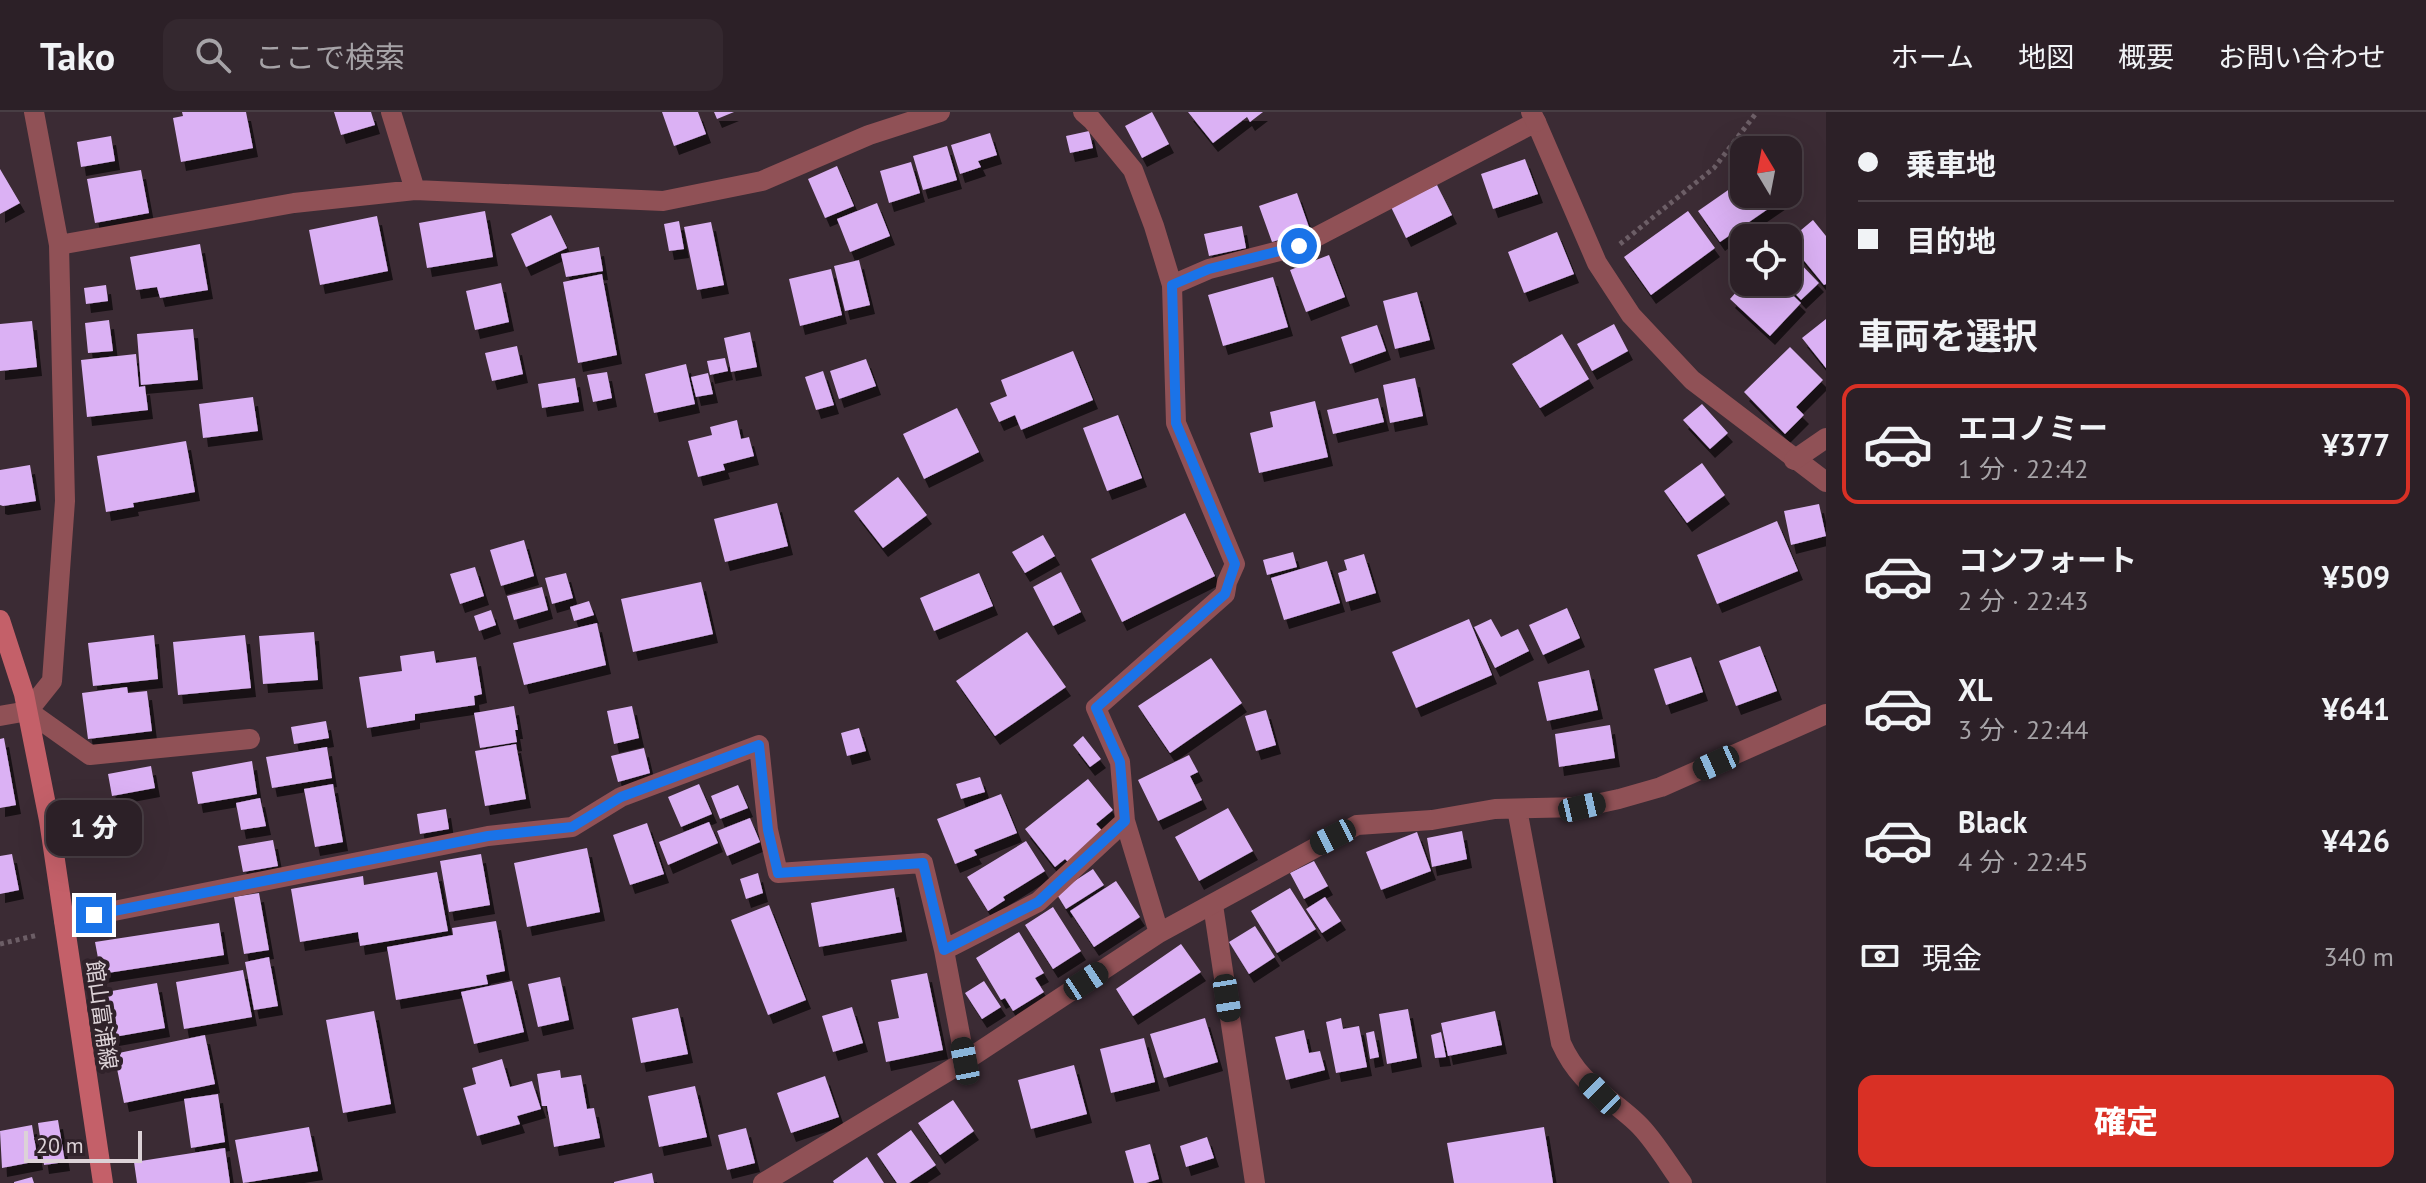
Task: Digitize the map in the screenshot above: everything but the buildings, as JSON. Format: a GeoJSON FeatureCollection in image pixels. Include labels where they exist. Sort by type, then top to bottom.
{"type":"FeatureCollection","features":[{"type":"Feature","properties":{"kind":"main road","name":"館山富浦線"},"geometry":{"type":"LineString","coordinates":[[0,620],[28,711],[64,921],[103,1183]]}},
{"type":"Feature","properties":{"kind":"street"},"geometry":{"type":"LineString","coordinates":[[0,716],[28,711],[52,681],[64,516],[59,245],[34,112]]}},
{"type":"Feature","properties":{"kind":"street"},"geometry":{"type":"LineString","coordinates":[[391,112],[415,190]]}},
{"type":"Feature","properties":{"kind":"street"},"geometry":{"type":"LineString","coordinates":[[59,245],[294,203],[415,190],[663,201],[762,181],[869,135],[940,112]]}},
{"type":"Feature","properties":{"kind":"street"},"geometry":{"type":"LineString","coordinates":[[1083,112],[1133,170],[1154,226],[1172,285],[1176,423],[1235,564],[1225,594],[1096,708],[1120,762],[1125,821],[1159,933]]}},
{"type":"Feature","properties":{"kind":"street"},"geometry":{"type":"LineString","coordinates":[[1172,285],[1209,269],[1299,246],[1534,117],[1597,263],[1631,315],[1692,380],[1826,482]]}},
{"type":"Feature","properties":{"kind":"street"},"geometry":{"type":"LineString","coordinates":[[1794,460],[1826,438]]}},
{"type":"Feature","properties":{"kind":"street"},"geometry":{"type":"LineString","coordinates":[[28,711],[90,755],[250,739]]}},
{"type":"Feature","properties":{"kind":"street"},"geometry":{"type":"LineString","coordinates":[[763,1183],[965,1061],[1159,933],[1357,825],[1432,820],[1495,809],[1582,807],[1661,787],[1826,714]]}},
{"type":"Feature","properties":{"kind":"street"},"geometry":{"type":"LineString","coordinates":[[64,921],[488,836],[572,827],[621,797],[759,745],[768,830],[778,873],[923,863],[944,950],[965,1061]]}},
{"type":"Feature","properties":{"kind":"street"},"geometry":{"type":"LineString","coordinates":[[1517,809],[1561,1043],[1570,1064],[1600,1094],[1638,1124],[1682,1183]]}},
{"type":"Feature","properties":{"kind":"street"},"geometry":{"type":"LineString","coordinates":[[944,950],[1038,902],[1125,821]]}},
{"type":"Feature","properties":{"kind":"street"},"geometry":{"type":"LineString","coordinates":[[1213,905],[1255,1183]]}},
{"type":"Feature","properties":{"kind":"path"},"geometry":{"type":"LineString","coordinates":[[1597,263],[1714,168],[1757,112]]}},
{"type":"Feature","properties":{"kind":"route"},"geometry":{"type":"LineString","coordinates":[[94,915],[488,836],[572,827],[621,797],[759,745],[768,830],[778,873],[923,863],[944,950],[1038,902],[1125,821],[1120,762],[1096,708],[1225,594],[1235,564],[1176,423],[1172,285],[1209,269],[1299,246]]}}]}
